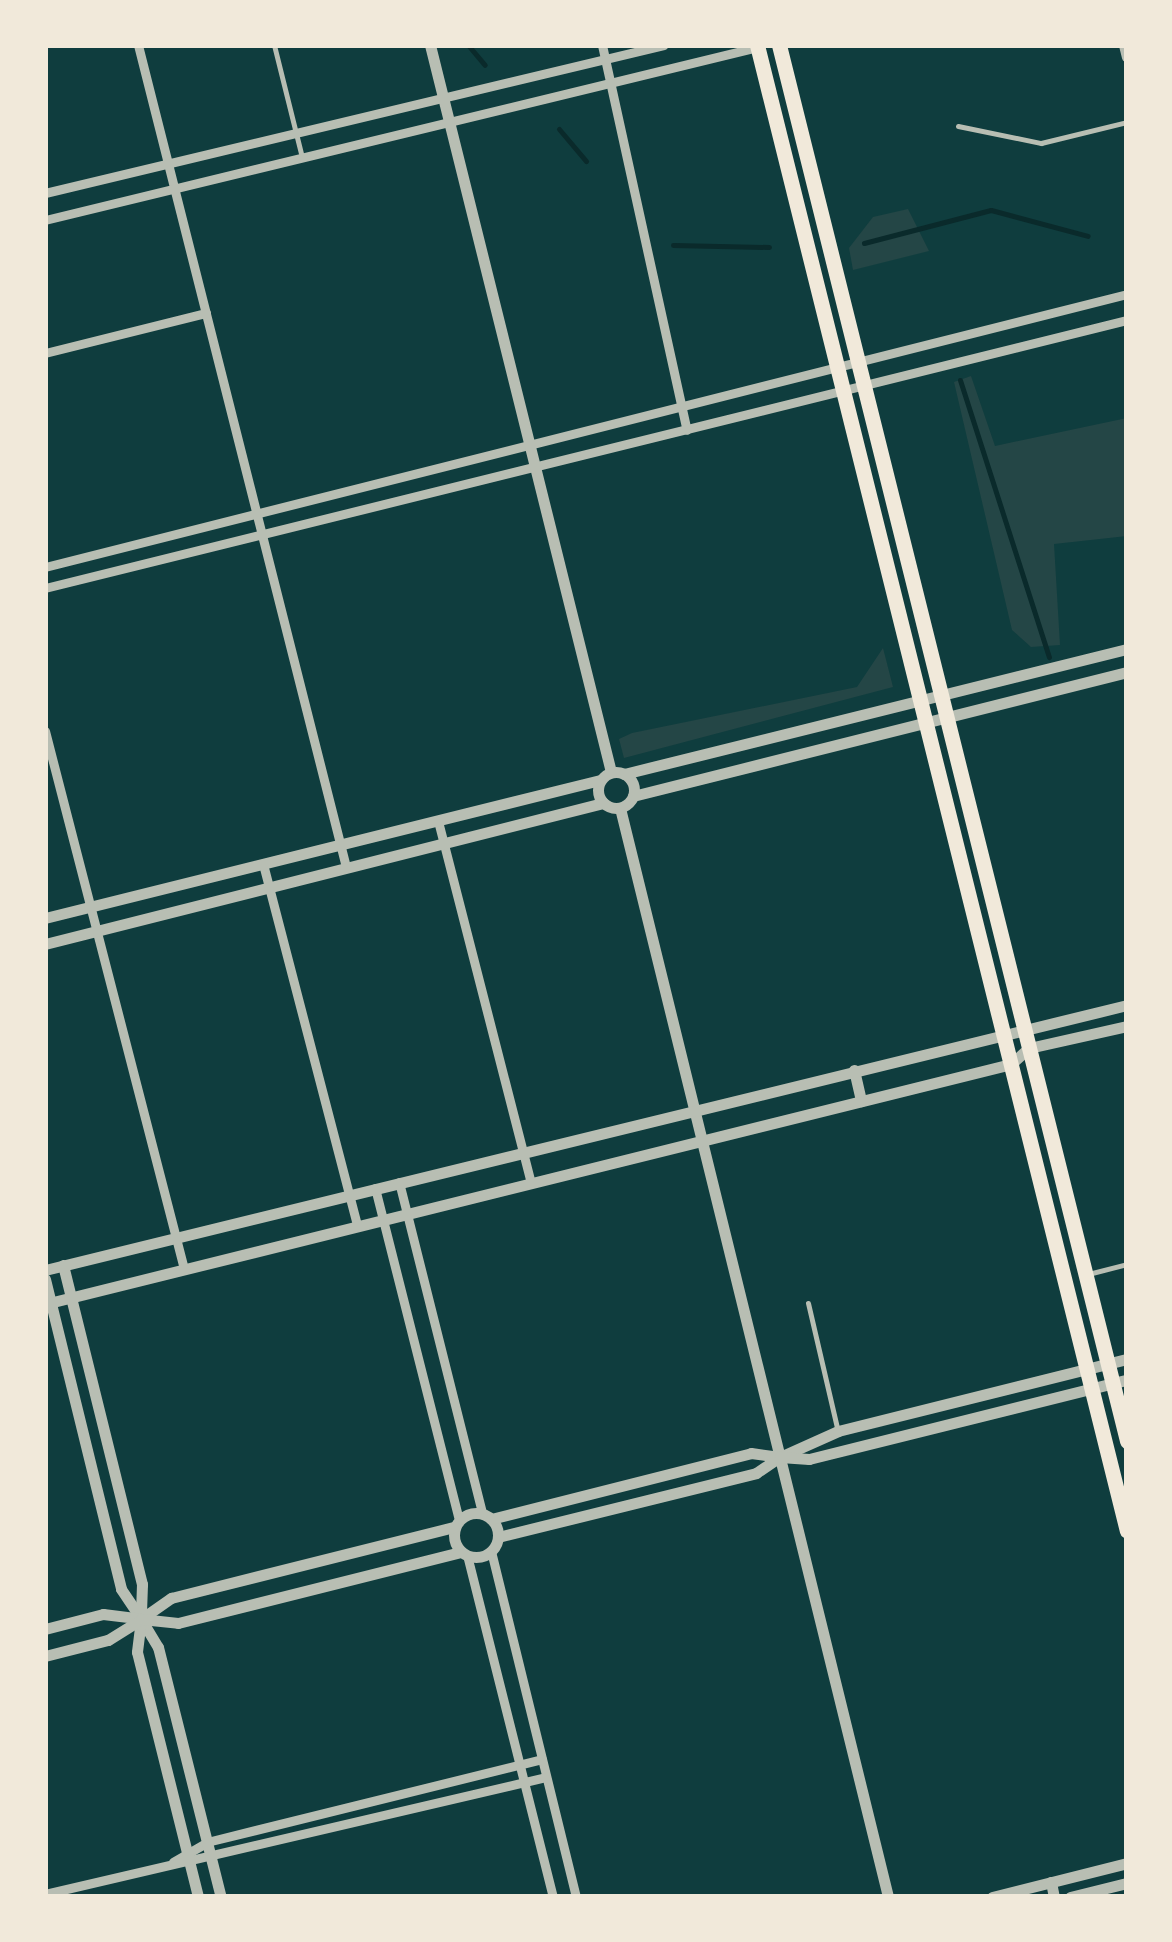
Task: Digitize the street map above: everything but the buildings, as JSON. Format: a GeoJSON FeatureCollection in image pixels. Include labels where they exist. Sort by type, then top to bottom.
{"type":"FeatureCollection","features":[{"type":"Feature","properties":{"kind":"main road"},"geometry":{"type":"LineString","coordinates":[[780,45],[1085,1274],[1108,1364],[1120,1381],[1127,1442]]}},
{"type":"Feature","properties":{"kind":"main road"},"geometry":{"type":"LineString","coordinates":[[758,46],[1127,1532]]}},
{"type":"Feature","properties":{"kind":"street"},"geometry":{"type":"LineString","coordinates":[[138,45],[346,867]]}},
{"type":"Feature","properties":{"kind":"street"},"geometry":{"type":"LineString","coordinates":[[430,45],[612,775],[633,796]]}},
{"type":"Feature","properties":{"kind":"street"},"geometry":{"type":"LineString","coordinates":[[602,45],[687,430]]}},
{"type":"Feature","properties":{"kind":"street"},"geometry":{"type":"LineString","coordinates":[[45,193],[664,45]]}},
{"type":"Feature","properties":{"kind":"street"},"geometry":{"type":"LineString","coordinates":[[1124,45],[1127,57]]}},
{"type":"Feature","properties":{"kind":"street"},"geometry":{"type":"LineString","coordinates":[[45,219],[758,46]]}},
{"type":"Feature","properties":{"kind":"street"},"geometry":{"type":"LineString","coordinates":[[45,567],[258,517],[1127,294]]}},
{"type":"Feature","properties":{"kind":"street"},"geometry":{"type":"LineString","coordinates":[[45,353],[206,313]]}},
{"type":"Feature","properties":{"kind":"street"},"geometry":{"type":"LineString","coordinates":[[45,588],[1127,320]]}},
{"type":"Feature","properties":{"kind":"street"},"geometry":{"type":"LineString","coordinates":[[177,536],[181,556]]}},
{"type":"Feature","properties":{"kind":"street"},"geometry":{"type":"LineString","coordinates":[[45,918],[1127,649]]}},
{"type":"Feature","properties":{"kind":"street"},"geometry":{"type":"LineString","coordinates":[[620,808],[633,796],[1127,672]]}},
{"type":"Feature","properties":{"kind":"street"},"geometry":{"type":"LineString","coordinates":[[45,731],[184,1269]]}},
{"type":"Feature","properties":{"kind":"street"},"geometry":{"type":"LineString","coordinates":[[760,740],[765,763]]}},
{"type":"Feature","properties":{"kind":"street"},"geometry":{"type":"LineString","coordinates":[[603,803],[612,775]]}},
{"type":"Feature","properties":{"kind":"street"},"geometry":{"type":"LineString","coordinates":[[45,944],[603,803],[620,808]]}},
{"type":"Feature","properties":{"kind":"street"},"geometry":{"type":"LineString","coordinates":[[620,808],[888,1897]]}},
{"type":"Feature","properties":{"kind":"street"},"geometry":{"type":"LineString","coordinates":[[438,820],[531,1183]]}},
{"type":"Feature","properties":{"kind":"street"},"geometry":{"type":"LineString","coordinates":[[263,864],[357,1226]]}},
{"type":"Feature","properties":{"kind":"street"},"geometry":{"type":"LineString","coordinates":[[45,1270],[1127,1005]]}},
{"type":"Feature","properties":{"kind":"street"},"geometry":{"type":"LineString","coordinates":[[1093,1013],[1098,1032]]}},
{"type":"Feature","properties":{"kind":"street"},"geometry":{"type":"LineString","coordinates":[[48,1303],[1011,1064],[1029,1048],[1127,1026]]}},
{"type":"Feature","properties":{"kind":"street"},"geometry":{"type":"LineString","coordinates":[[854,1070],[862,1101]]}},
{"type":"Feature","properties":{"kind":"street"},"geometry":{"type":"LineString","coordinates":[[399,1182],[486,1516],[498,1536]]}},
{"type":"Feature","properties":{"kind":"street"},"geometry":{"type":"LineString","coordinates":[[376,1188],[464,1553],[553,1897]]}},
{"type":"Feature","properties":{"kind":"street"},"geometry":{"type":"LineString","coordinates":[[63,1265],[142,1584],[137,1652],[198,1897]]}},
{"type":"Feature","properties":{"kind":"street"},"geometry":{"type":"LineString","coordinates":[[45,1280],[121,1588],[158,1648],[221,1897]]}},
{"type":"Feature","properties":{"kind":"street"},"geometry":{"type":"LineString","coordinates":[[498,1536],[756,1472],[838,1431],[1127,1359]]}},
{"type":"Feature","properties":{"kind":"street"},"geometry":{"type":"LineString","coordinates":[[421,1370],[444,1364]]}},
{"type":"Feature","properties":{"kind":"street"},"geometry":{"type":"LineString","coordinates":[[45,1656],[108,1640],[170,1598],[457,1523],[750,1453],[810,1459],[1120,1381]]}},
{"type":"Feature","properties":{"kind":"street"},"geometry":{"type":"LineString","coordinates":[[919,1411],[924,1430]]}},
{"type":"Feature","properties":{"kind":"street"},"geometry":{"type":"LineString","coordinates":[[89,1459],[110,1454]]}},
{"type":"Feature","properties":{"kind":"street"},"geometry":{"type":"LineString","coordinates":[[622,1485],[627,1505]]}},
{"type":"Feature","properties":{"kind":"street"},"geometry":{"type":"LineString","coordinates":[[498,1536],[491,1551],[576,1897]]}},
{"type":"Feature","properties":{"kind":"street"},"geometry":{"type":"LineString","coordinates":[[45,1629],[103,1614],[178,1623],[464,1553],[491,1551]]}},
{"type":"Feature","properties":{"kind":"street"},"geometry":{"type":"LineString","coordinates":[[318,1561],[325,1586]]}},
{"type":"Feature","properties":{"kind":"street"},"geometry":{"type":"LineString","coordinates":[[490,1646],[512,1640]]}},
{"type":"Feature","properties":{"kind":"street"},"geometry":{"type":"LineString","coordinates":[[163,1758],[184,1752]]}},
{"type":"Feature","properties":{"kind":"street"},"geometry":{"type":"LineString","coordinates":[[173,1862],[186,1849],[208,1842],[542,1758]]}},
{"type":"Feature","properties":{"kind":"street"},"geometry":{"type":"LineString","coordinates":[[45,1894],[546,1777]]}},
{"type":"Feature","properties":{"kind":"street"},"geometry":{"type":"LineString","coordinates":[[368,1802],[372,1819]]}},
{"type":"Feature","properties":{"kind":"street"},"geometry":{"type":"LineString","coordinates":[[544,1858],[565,1852]]}},
{"type":"Feature","properties":{"kind":"street"},"geometry":{"type":"LineString","coordinates":[[992,1897],[1127,1864]]}},
{"type":"Feature","properties":{"kind":"street"},"geometry":{"type":"LineString","coordinates":[[1051,1882],[1054,1897]]}},
{"type":"Feature","properties":{"kind":"street"},"geometry":{"type":"LineString","coordinates":[[1070,1897],[1127,1883]]}},
{"type":"Feature","properties":{"kind":"lane"},"geometry":{"type":"LineString","coordinates":[[274,45],[302,157]]}},
{"type":"Feature","properties":{"kind":"lane"},"geometry":{"type":"LineString","coordinates":[[958,126],[1040,143],[1127,122]]}},
{"type":"Feature","properties":{"kind":"lane"},"geometry":{"type":"LineString","coordinates":[[1085,1274],[1127,1264]]}},
{"type":"Feature","properties":{"kind":"lane"},"geometry":{"type":"LineString","coordinates":[[808,1303],[838,1431]]}},
{"type":"Feature","properties":{"kind":"shaded area"},"geometry":{"type":"Polygon","coordinates":[[[908,209],[929,251],[853,270],[849,248],[873,217],[908,209]]]}},
{"type":"Feature","properties":{"kind":"shaded area"},"geometry":{"type":"Polygon","coordinates":[[[971,376],[995,446],[1127,418],[1127,536],[1054,544],[1060,645],[1031,647],[1012,630],[954,382],[971,376]]]}},
{"type":"Feature","properties":{"kind":"shaded area"},"geometry":{"type":"Polygon","coordinates":[[[883,648],[893,687],[624,758],[619,739],[632,733],[857,687],[883,648]]]}},
{"type":"Feature","properties":{"kind":"waterway"},"geometry":{"type":"LineString","coordinates":[[468,45],[485,65]]}},
{"type":"Feature","properties":{"kind":"waterway"},"geometry":{"type":"LineString","coordinates":[[559,129],[586,161]]}},
{"type":"Feature","properties":{"kind":"waterway"},"geometry":{"type":"LineString","coordinates":[[864,243],[991,210],[1088,236]]}},
{"type":"Feature","properties":{"kind":"waterway"},"geometry":{"type":"LineString","coordinates":[[673,245],[769,247]]}},
{"type":"Feature","properties":{"kind":"waterway"},"geometry":{"type":"LineString","coordinates":[[960,380],[1049,657]]}}]}
